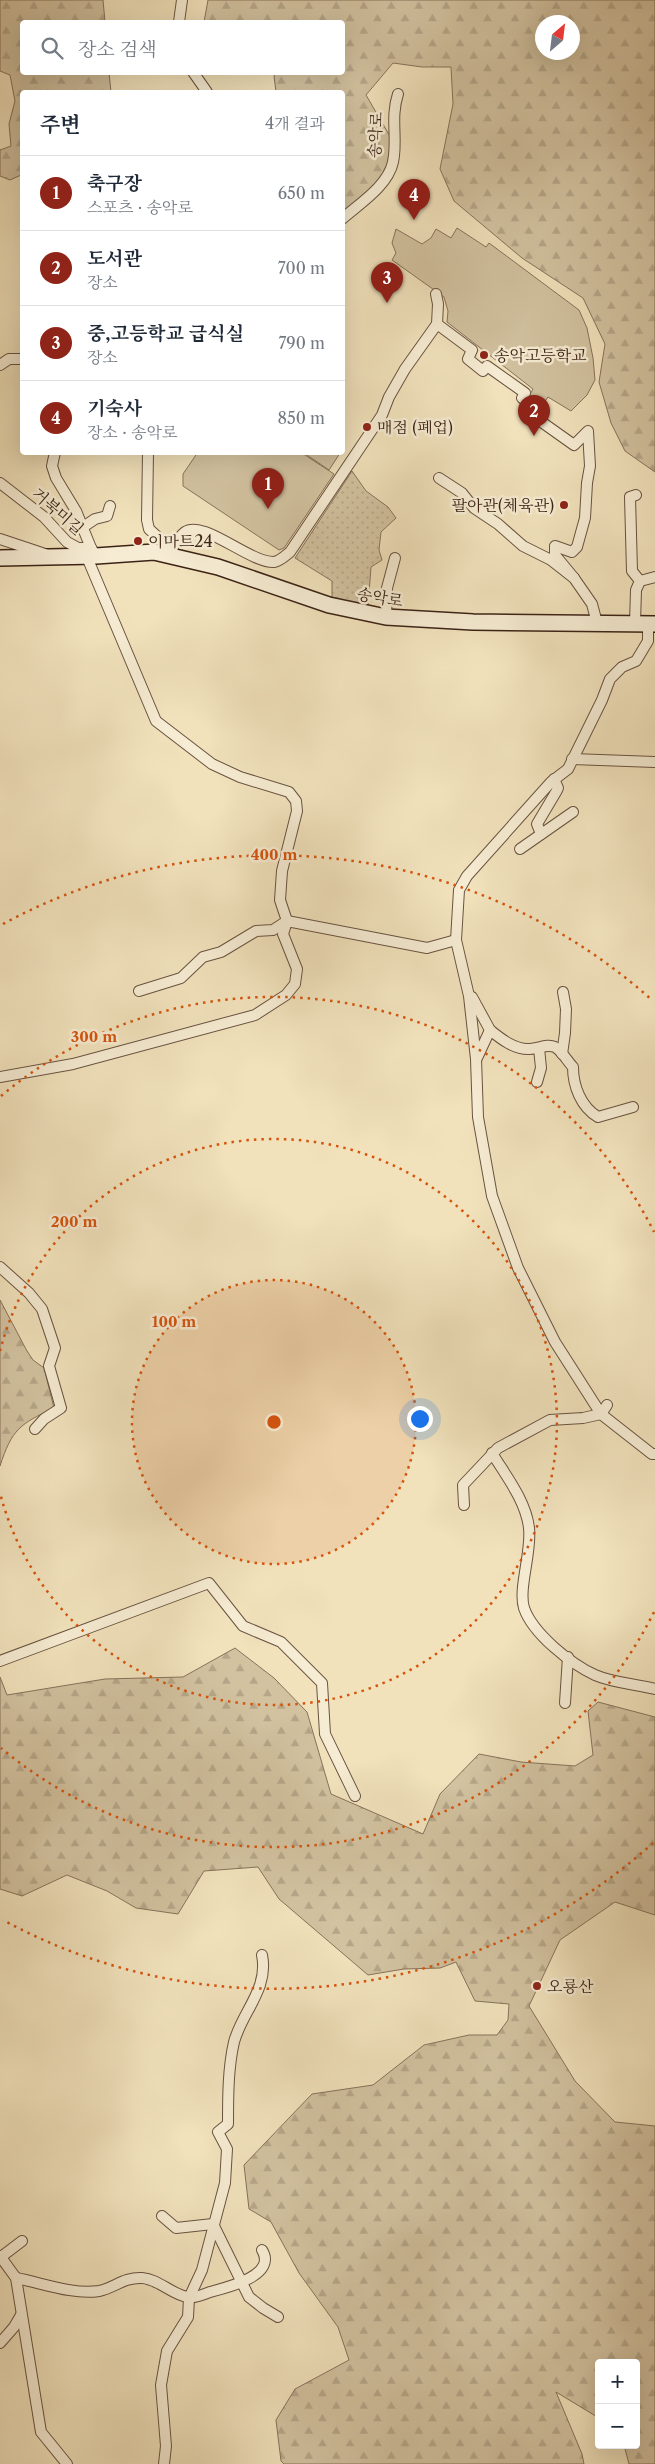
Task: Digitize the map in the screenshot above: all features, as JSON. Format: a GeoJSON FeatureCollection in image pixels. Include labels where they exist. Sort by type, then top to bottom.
{"type":"FeatureCollection","features":[{"type":"Feature","properties":{"kind":"main road","name":"송악로"},"geometry":{"type":"LineString","coordinates":[[0,559],[56,558],[154,552],[218,567],[329,605],[386,617],[473,622],[597,622],[648,627]]}},
{"type":"Feature","properties":{"kind":"main road"},"geometry":{"type":"LineString","coordinates":[[0,559],[92,556],[187,566],[365,619],[474,627],[648,627]]}},
{"type":"Feature","properties":{"kind":"street"},"geometry":{"type":"LineString","coordinates":[[179,20],[182,0]]}},
{"type":"Feature","properties":{"kind":"street"},"geometry":{"type":"LineString","coordinates":[[195,75],[206,90]]}},
{"type":"Feature","properties":{"kind":"street","name":"송악로"},"geometry":{"type":"LineString","coordinates":[[345,216],[383,182],[393,164],[393,110],[398,94]]}},
{"type":"Feature","properties":{"kind":"street"},"geometry":{"type":"LineString","coordinates":[[167,556],[185,532],[194,529],[207,532],[243,552],[268,561],[276,562],[290,552],[382,415],[389,397],[405,369],[437,324],[436,294]]}},
{"type":"Feature","properties":{"kind":"street"},"geometry":{"type":"LineString","coordinates":[[437,324],[472,350],[468,359],[477,367],[483,371],[488,366],[525,393],[522,398],[534,407],[530,413],[574,445],[588,432],[590,466],[585,518],[577,547],[572,552],[555,546],[555,555],[592,604],[597,622]]}},
{"type":"Feature","properties":{"kind":"street"},"geometry":{"type":"LineString","coordinates":[[0,365],[9,359],[20,359]]}},
{"type":"Feature","properties":{"kind":"street"},"geometry":{"type":"LineString","coordinates":[[0,1077],[73,1064],[256,1015],[286,995],[294,984],[297,969],[283,934],[287,921],[280,900],[282,871],[297,811],[296,801],[290,792],[240,777],[212,764],[156,721],[92,556],[83,527],[56,478],[52,466],[54,455]]}},
{"type":"Feature","properties":{"kind":"street"},"geometry":{"type":"LineString","coordinates":[[148,455],[147,520],[149,529],[162,541],[167,556]]}},
{"type":"Feature","properties":{"kind":"street"},"geometry":{"type":"LineString","coordinates":[[439,478],[462,493],[474,508],[498,524],[522,546],[551,560],[574,578]]}},
{"type":"Feature","properties":{"kind":"street","name":"거북미길"},"geometry":{"type":"LineString","coordinates":[[0,483],[44,517],[67,542],[92,556]]}},
{"type":"Feature","properties":{"kind":"street"},"geometry":{"type":"LineString","coordinates":[[636,495],[630,497],[631,555],[632,571],[640,581]]}},
{"type":"Feature","properties":{"kind":"street"},"geometry":{"type":"LineString","coordinates":[[83,527],[94,519],[108,516],[110,506]]}},
{"type":"Feature","properties":{"kind":"street","name":"송악로"},"geometry":{"type":"LineString","coordinates":[[0,539],[56,558]]}},
{"type":"Feature","properties":{"kind":"street"},"geometry":{"type":"LineString","coordinates":[[386,617],[387,588],[395,558]]}},
{"type":"Feature","properties":{"kind":"street"},"geometry":{"type":"LineString","coordinates":[[640,581],[655,577]]}},
{"type":"Feature","properties":{"kind":"street"},"geometry":{"type":"LineString","coordinates":[[640,581],[636,590],[648,627],[648,642],[636,661],[622,667],[610,680],[568,769],[554,779],[467,876],[460,890],[456,940],[468,989],[476,1058],[478,1117],[496,1205],[518,1268],[555,1342],[604,1410],[652,1454],[655,1454]]}},
{"type":"Feature","properties":{"kind":"street"},"geometry":{"type":"LineString","coordinates":[[572,759],[655,762]]}},
{"type":"Feature","properties":{"kind":"street"},"geometry":{"type":"LineString","coordinates":[[541,834],[537,824],[558,788],[554,779]]}},
{"type":"Feature","properties":{"kind":"street"},"geometry":{"type":"LineString","coordinates":[[520,848],[573,812]]}},
{"type":"Feature","properties":{"kind":"street"},"geometry":{"type":"LineString","coordinates":[[139,992],[181,978],[203,957],[221,952],[256,931],[273,930],[287,921],[427,948],[456,940]]}},
{"type":"Feature","properties":{"kind":"street"},"geometry":{"type":"LineString","coordinates":[[468,989],[490,1030],[501,1039],[519,1048],[539,1048],[548,1045],[556,1048],[562,1054],[573,1068],[573,1080],[590,1112],[598,1116],[633,1107]]}},
{"type":"Feature","properties":{"kind":"street"},"geometry":{"type":"LineString","coordinates":[[562,1054],[565,1033],[563,992]]}},
{"type":"Feature","properties":{"kind":"street"},"geometry":{"type":"LineString","coordinates":[[476,1058],[490,1030]]}},
{"type":"Feature","properties":{"kind":"street"},"geometry":{"type":"LineString","coordinates":[[537,1082],[541,1068],[539,1048]]}},
{"type":"Feature","properties":{"kind":"street"},"geometry":{"type":"LineString","coordinates":[[0,1267],[29,1293],[42,1309],[56,1348],[49,1366],[61,1408],[44,1419],[35,1429]]}},
{"type":"Feature","properties":{"kind":"street"},"geometry":{"type":"LineString","coordinates":[[464,1505],[464,1485],[492,1454],[550,1420],[582,1418],[604,1410]]}},
{"type":"Feature","properties":{"kind":"street"},"geometry":{"type":"LineString","coordinates":[[492,1454],[516,1491],[529,1527],[530,1554],[524,1584],[524,1607],[543,1638],[596,1675],[655,1689]]}},
{"type":"Feature","properties":{"kind":"street"},"geometry":{"type":"LineString","coordinates":[[0,1660],[209,1583],[243,1626],[281,1642],[322,1683],[325,1734],[355,1796]]}},
{"type":"Feature","properties":{"kind":"street"},"geometry":{"type":"LineString","coordinates":[[565,1703],[568,1657]]}},
{"type":"Feature","properties":{"kind":"street"},"geometry":{"type":"LineString","coordinates":[[164,2464],[166,2446],[161,2385],[167,2351],[188,2317],[189,2298],[202,2270],[225,2183],[228,2162],[227,2149],[218,2132],[228,2124],[230,2074],[234,2042],[262,1981],[264,1966],[262,1955]]}},
{"type":"Feature","properties":{"kind":"street"},"geometry":{"type":"LineString","coordinates":[[162,2216],[176,2228],[213,2224]]}},
{"type":"Feature","properties":{"kind":"street"},"geometry":{"type":"LineString","coordinates":[[213,2224],[249,2297],[278,2317]]}},
{"type":"Feature","properties":{"kind":"street"},"geometry":{"type":"LineString","coordinates":[[22,2241],[0,2256],[16,2278],[41,2432],[67,2464]]}},
{"type":"Feature","properties":{"kind":"street"},"geometry":{"type":"LineString","coordinates":[[16,2278],[86,2292],[102,2290],[120,2281],[143,2278],[189,2298],[241,2283],[259,2271],[264,2261],[262,2250]]}},
{"type":"Feature","properties":{"kind":"street"},"geometry":{"type":"LineString","coordinates":[[0,2344],[21,2315]]}},
{"type":"Feature","properties":{"kind":"green space"},"geometry":{"type":"Polygon","coordinates":[[[0,0],[103,0],[105,20],[20,20],[20,75],[109,75],[111,90],[20,90],[20,175],[10,180],[0,176],[0,150],[11,146],[9,124],[15,101],[10,75],[0,71],[0,0]]]}},
{"type":"Feature","properties":{"kind":"green space"},"geometry":{"type":"Polygon","coordinates":[[[208,0],[655,0],[655,472],[625,451],[611,423],[599,382],[605,344],[583,298],[522,258],[454,201],[440,169],[453,104],[451,67],[422,67],[393,63],[366,95],[394,143],[387,174],[345,217],[345,90],[276,90],[275,75],[345,75],[345,20],[204,20],[208,0]]]}},
{"type":"Feature","properties":{"kind":"green space"},"geometry":{"type":"Polygon","coordinates":[[[457,228],[486,247],[489,243],[579,310],[587,328],[595,380],[587,395],[571,411],[548,397],[541,407],[528,398],[533,389],[447,322],[448,311],[444,297],[392,260],[396,253],[392,243],[396,229],[422,244],[431,238],[436,229],[451,238],[457,228]]]}},
{"type":"Feature","properties":{"kind":"green space"},"geometry":{"type":"Polygon","coordinates":[[[196,455],[305,455],[334,474],[284,548],[279,550],[183,486],[183,474],[196,455]]]}},
{"type":"Feature","properties":{"kind":"green space"},"geometry":{"type":"Polygon","coordinates":[[[307,455],[339,455],[329,470],[307,455]]]}},
{"type":"Feature","properties":{"kind":"green space"},"geometry":{"type":"Polygon","coordinates":[[[352,471],[366,491],[388,507],[396,518],[381,532],[379,550],[382,560],[371,567],[368,607],[332,597],[332,581],[295,558],[352,471]]]}},
{"type":"Feature","properties":{"kind":"green space"},"geometry":{"type":"Polygon","coordinates":[[[0,1300],[27,1351],[33,1360],[44,1368],[54,1408],[19,1429],[13,1436],[0,1466],[0,1300]]]}},
{"type":"Feature","properties":{"kind":"green space"},"geometry":{"type":"Polygon","coordinates":[[[235,1648],[274,1678],[307,1712],[331,1794],[423,1834],[440,1794],[479,1754],[521,1762],[575,1766],[593,1755],[588,1711],[598,1702],[655,1717],[655,1915],[615,1902],[560,1940],[529,2006],[575,2081],[615,2122],[655,2126],[655,2464],[629,2464],[625,2449],[640,2449],[640,2359],[595,2359],[595,2416],[556,2392],[582,2454],[584,2464],[284,2464],[281,2461],[276,2420],[295,2389],[349,2360],[338,2327],[299,2273],[271,2222],[249,2209],[244,2165],[312,2094],[373,2085],[424,2045],[469,2035],[497,2035],[508,2020],[509,2004],[475,2001],[456,1962],[440,1968],[404,1969],[368,1975],[279,1899],[258,1867],[204,1871],[178,1914],[136,1908],[107,1891],[67,1875],[22,1896],[0,1889],[0,1677],[7,1695],[105,1679],[183,1677],[235,1648]]]}},
{"type":"Feature","properties":{"kind":"place","name":"기숙사"},"geometry":{"type":"Point","coordinates":[414,220]}},
{"type":"Feature","properties":{"kind":"place","name":"중,고등학교 급식실"},"geometry":{"type":"Point","coordinates":[387,303]}},
{"type":"Feature","properties":{"kind":"place","name":"송악고등학교"},"geometry":{"type":"Point","coordinates":[484,355]}},
{"type":"Feature","properties":{"kind":"place","name":"매점 (폐업)"},"geometry":{"type":"Point","coordinates":[367,427]}},
{"type":"Feature","properties":{"kind":"place","name":"도서관"},"geometry":{"type":"Point","coordinates":[534,436]}},
{"type":"Feature","properties":{"kind":"place","name":"팔아관(체육관)"},"geometry":{"type":"Point","coordinates":[564,505]}},
{"type":"Feature","properties":{"kind":"place","name":"축구장"},"geometry":{"type":"Point","coordinates":[268,509]}},
{"type":"Feature","properties":{"kind":"place","name":"이마트24"},"geometry":{"type":"Point","coordinates":[138,541]}},
{"type":"Feature","properties":{"kind":"place","name":"오룡산"},"geometry":{"type":"Point","coordinates":[537,1986]}}]}
